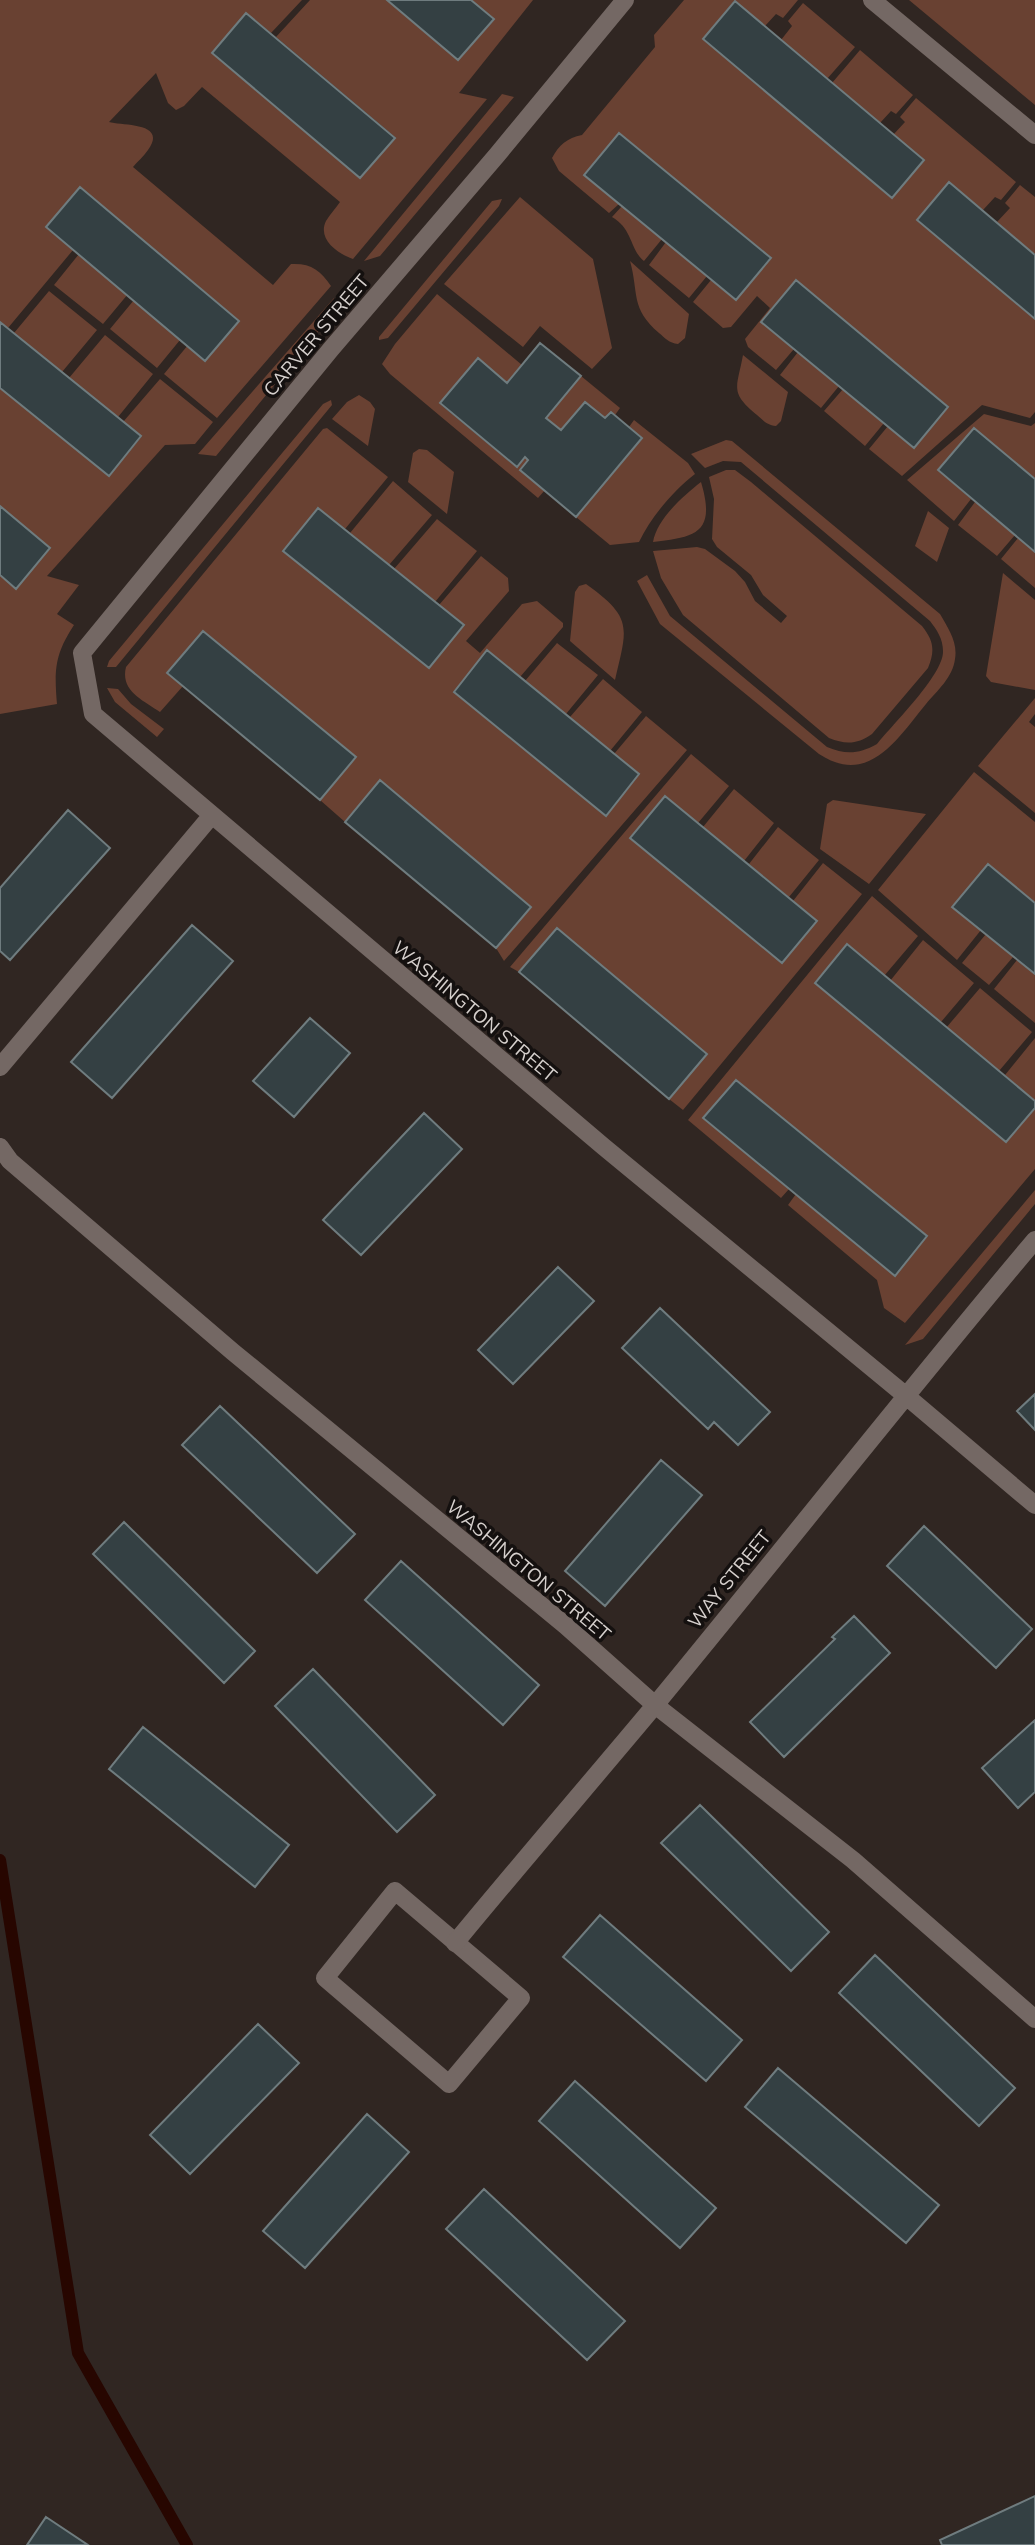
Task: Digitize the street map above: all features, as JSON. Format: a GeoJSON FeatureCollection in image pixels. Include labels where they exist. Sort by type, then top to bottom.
{"type":"FeatureCollection","features":[{"type":"Feature","properties":{"kind":"street","name":"CARVER STREET"},"geometry":{"type":"LineString","coordinates":[[93,714],[82,653],[323,359],[625,0]]}},
{"type":"Feature","properties":{"kind":"street"},"geometry":{"type":"LineString","coordinates":[[872,0],[1035,135]]}},
{"type":"Feature","properties":{"kind":"street","name":"WASHINGTON STREET"},"geometry":{"type":"LineString","coordinates":[[93,714],[593,1138],[1035,1505]]}},
{"type":"Feature","properties":{"kind":"street"},"geometry":{"type":"LineString","coordinates":[[0,1067],[212,815]]}},
{"type":"Feature","properties":{"kind":"street","name":"WASHINGTON STREET"},"geometry":{"type":"LineString","coordinates":[[0,1147],[10,1161],[190,1315],[565,1626],[654,1705],[853,1860],[1035,2019]]}},
{"type":"Feature","properties":{"kind":"street","name":"WAY STREET"},"geometry":{"type":"LineString","coordinates":[[455,1943],[1035,1240]]}},
{"type":"Feature","properties":{"kind":"street"},"geometry":{"type":"LineString","coordinates":[[396,1891],[455,1943],[521,1998],[449,2084],[325,1978],[396,1891]]}},
{"type":"Feature","properties":{"kind":"shaded area"},"geometry":{"type":"Polygon","coordinates":[[[0,0],[302,0],[271,33],[246,13],[212,53],[360,178],[395,137],[276,37],[310,0],[387,0],[458,60],[494,20],[471,0],[533,0],[459,93],[487,99],[353,259],[335,250],[324,234],[326,221],[340,202],[202,87],[184,106],[176,110],[168,103],[156,73],[109,122],[148,130],[153,141],[133,167],[273,285],[291,264],[298,264],[314,269],[331,286],[217,418],[164,374],[188,345],[205,361],[239,321],[80,187],[73,250],[8,328],[0,322],[0,0]]]}},
{"type":"Feature","properties":{"kind":"shaded area"},"geometry":{"type":"Polygon","coordinates":[[[684,0],[798,0],[783,18],[776,14],[765,26],[734,1],[703,39],[891,198],[893,135],[905,122],[900,117],[916,98],[1016,182],[1001,200],[995,197],[983,210],[949,182],[1035,319],[1035,412],[1030,418],[982,405],[902,476],[869,449],[888,426],[914,448],[948,406],[796,281],[794,349],[776,370],[748,347],[745,339],[770,308],[757,296],[731,327],[723,328],[693,302],[711,280],[736,300],[771,258],[619,133],[584,175],[619,204],[609,213],[559,171],[552,158],[558,149],[568,140],[582,135],[655,47],[654,35],[684,0]]]}},
{"type":"Feature","properties":{"kind":"shaded area"},"geometry":{"type":"Polygon","coordinates":[[[909,0],[1035,0],[1035,105],[909,0]]]}},
{"type":"Feature","properties":{"kind":"shaded area"},"geometry":{"type":"Polygon","coordinates":[[[803,3],[855,47],[827,79],[781,40],[792,26],[788,21],[803,3]]]}},
{"type":"Feature","properties":{"kind":"shaded area"},"geometry":{"type":"Polygon","coordinates":[[[860,50],[913,95],[896,114],[891,111],[880,123],[832,83],[860,50]]]}},
{"type":"Feature","properties":{"kind":"shaded area"},"geometry":{"type":"Polygon","coordinates":[[[502,94],[514,97],[380,256],[364,261],[502,94]]]}},
{"type":"Feature","properties":{"kind":"shaded area"},"geometry":{"type":"Polygon","coordinates":[[[1020,185],[1035,197],[1035,255],[997,222],[1010,208],[1005,203],[1020,185]]]}},
{"type":"Feature","properties":{"kind":"shaded area"},"geometry":{"type":"Polygon","coordinates":[[[520,197],[593,259],[612,348],[592,369],[540,326],[523,347],[444,284],[520,197]]]}},
{"type":"Feature","properties":{"kind":"shaded area"},"geometry":{"type":"Polygon","coordinates":[[[502,199],[499,206],[388,338],[379,340],[492,201],[502,199]]]}},
{"type":"Feature","properties":{"kind":"shaded area"},"geometry":{"type":"Polygon","coordinates":[[[622,206],[662,239],[644,261],[624,227],[612,217],[622,206]]]}},
{"type":"Feature","properties":{"kind":"shaded area"},"geometry":{"type":"Polygon","coordinates":[[[666,242],[707,276],[689,298],[649,265],[666,242]]]}},
{"type":"Feature","properties":{"kind":"shaded area"},"geometry":{"type":"Polygon","coordinates":[[[79,254],[128,294],[103,324],[54,285],[79,254]]]}},
{"type":"Feature","properties":{"kind":"shaded area"},"geometry":{"type":"Polygon","coordinates":[[[630,261],[689,314],[685,338],[678,344],[665,338],[650,324],[639,308],[630,261]]]}},
{"type":"Feature","properties":{"kind":"shaded area"},"geometry":{"type":"Polygon","coordinates":[[[49,291],[97,330],[62,372],[14,333],[49,291]]]}},
{"type":"Feature","properties":{"kind":"shaded area"},"geometry":{"type":"Polygon","coordinates":[[[437,294],[522,365],[507,383],[477,358],[440,404],[516,467],[525,457],[528,460],[520,470],[545,490],[538,498],[390,374],[382,364],[395,344],[437,294]]]}},
{"type":"Feature","properties":{"kind":"shaded area"},"geometry":{"type":"Polygon","coordinates":[[[334,298],[332,315],[216,456],[198,454],[334,298]]]}},
{"type":"Feature","properties":{"kind":"shaded area"},"geometry":{"type":"Polygon","coordinates":[[[134,300],[180,340],[157,368],[110,329],[134,300]]]}},
{"type":"Feature","properties":{"kind":"shaded area"},"geometry":{"type":"Polygon","coordinates":[[[105,335],[153,374],[118,417],[69,378],[105,335]]]}},
{"type":"Feature","properties":{"kind":"shaded area"},"geometry":{"type":"Polygon","coordinates":[[[798,352],[839,386],[821,408],[780,375],[798,352]]]}},
{"type":"Feature","properties":{"kind":"shaded area"},"geometry":{"type":"Polygon","coordinates":[[[743,355],[788,392],[781,421],[776,426],[764,421],[739,395],[737,382],[743,355]]]}},
{"type":"Feature","properties":{"kind":"shaded area"},"geometry":{"type":"Polygon","coordinates":[[[581,376],[620,408],[615,415],[611,412],[605,418],[585,402],[561,430],[546,418],[581,376]]]}},
{"type":"Feature","properties":{"kind":"shaded area"},"geometry":{"type":"Polygon","coordinates":[[[160,379],[213,422],[195,444],[165,445],[47,576],[79,585],[57,614],[74,625],[57,662],[57,704],[0,714],[0,575],[16,588],[50,548],[0,506],[0,388],[109,476],[141,437],[123,422],[160,379]]]}},
{"type":"Feature","properties":{"kind":"shaded area"},"geometry":{"type":"Polygon","coordinates":[[[843,389],[884,423],[865,446],[824,411],[843,389]]]}},
{"type":"Feature","properties":{"kind":"shaded area"},"geometry":{"type":"Polygon","coordinates":[[[359,395],[375,409],[368,446],[332,419],[347,402],[359,395]]]}},
{"type":"Feature","properties":{"kind":"shaded area"},"geometry":{"type":"Polygon","coordinates":[[[331,400],[332,405],[116,667],[107,667],[109,661],[323,404],[331,400]]]}},
{"type":"Feature","properties":{"kind":"shaded area"},"geometry":{"type":"Polygon","coordinates":[[[984,414],[1031,426],[1035,423],[1035,479],[974,428],[938,470],[971,499],[954,521],[907,480],[984,414]]]}},
{"type":"Feature","properties":{"kind":"shaded area"},"geometry":{"type":"Polygon","coordinates":[[[634,420],[688,463],[695,474],[663,505],[639,542],[610,545],[576,517],[642,439],[629,427],[634,420]]]}},
{"type":"Feature","properties":{"kind":"shaded area"},"geometry":{"type":"Polygon","coordinates":[[[327,428],[388,477],[345,529],[318,508],[283,551],[428,668],[464,625],[439,605],[481,556],[508,578],[509,591],[466,641],[480,653],[522,604],[537,601],[563,623],[563,627],[520,677],[487,651],[454,692],[605,815],[639,774],[614,754],[646,716],[687,750],[504,961],[496,948],[530,907],[380,780],[345,822],[320,800],[355,758],[203,631],[168,673],[183,686],[160,712],[134,694],[126,682],[126,667],[323,429],[327,428]]]}},
{"type":"Feature","properties":{"kind":"shaded area"},"geometry":{"type":"Polygon","coordinates":[[[726,440],[732,441],[940,614],[952,635],[955,659],[948,678],[893,743],[867,762],[853,765],[837,763],[819,754],[660,624],[637,581],[647,575],[670,616],[827,747],[834,750],[852,752],[877,744],[927,685],[941,661],[943,651],[939,635],[930,621],[741,462],[723,461],[705,468],[691,454],[726,440]]]}},
{"type":"Feature","properties":{"kind":"shaded area"},"geometry":{"type":"Polygon","coordinates":[[[419,449],[427,450],[454,472],[447,514],[408,482],[413,453],[419,449]]]}},
{"type":"Feature","properties":{"kind":"shaded area"},"geometry":{"type":"Polygon","coordinates":[[[726,470],[735,470],[751,482],[922,626],[929,636],[932,656],[928,668],[867,737],[857,742],[841,742],[829,738],[683,615],[661,578],[653,551],[697,547],[705,549],[735,571],[745,582],[755,601],[781,623],[787,616],[763,595],[751,575],[717,547],[712,539],[714,499],[709,477],[726,470]]]}},
{"type":"Feature","properties":{"kind":"shaded area"},"geometry":{"type":"Polygon","coordinates":[[[393,481],[432,515],[389,565],[350,533],[393,481]]]}},
{"type":"Feature","properties":{"kind":"shaded area"},"geometry":{"type":"Polygon","coordinates":[[[701,482],[706,512],[699,529],[681,538],[653,542],[665,517],[701,482]]]}},
{"type":"Feature","properties":{"kind":"shaded area"},"geometry":{"type":"Polygon","coordinates":[[[975,502],[1015,535],[997,556],[958,525],[975,502]]]}},
{"type":"Feature","properties":{"kind":"shaded area"},"geometry":{"type":"Polygon","coordinates":[[[928,511],[949,528],[937,562],[915,546],[928,511]]]}},
{"type":"Feature","properties":{"kind":"shaded area"},"geometry":{"type":"Polygon","coordinates":[[[437,519],[477,551],[435,602],[394,569],[437,519]]]}},
{"type":"Feature","properties":{"kind":"shaded area"},"geometry":{"type":"Polygon","coordinates":[[[1018,538],[1035,552],[1035,588],[1001,559],[1018,538]]]}},
{"type":"Feature","properties":{"kind":"shaded area"},"geometry":{"type":"Polygon","coordinates":[[[1003,573],[1035,600],[1035,690],[991,682],[986,676],[1003,573]]]}},
{"type":"Feature","properties":{"kind":"shaded area"},"geometry":{"type":"Polygon","coordinates":[[[586,584],[612,606],[623,625],[624,636],[615,680],[570,641],[575,592],[579,586],[586,584]]]}},
{"type":"Feature","properties":{"kind":"shaded area"},"geometry":{"type":"Polygon","coordinates":[[[557,643],[598,675],[566,714],[525,681],[557,643]]]}},
{"type":"Feature","properties":{"kind":"shaded area"},"geometry":{"type":"Polygon","coordinates":[[[603,679],[642,712],[610,751],[570,717],[603,679]]]}},
{"type":"Feature","properties":{"kind":"shaded area"},"geometry":{"type":"Polygon","coordinates":[[[107,688],[118,689],[131,704],[164,729],[157,737],[115,702],[107,688]]]}},
{"type":"Feature","properties":{"kind":"shaded area"},"geometry":{"type":"Polygon","coordinates":[[[1035,698],[1035,714],[1029,722],[1035,727],[1035,813],[978,766],[1035,698]]]}},
{"type":"Feature","properties":{"kind":"shaded area"},"geometry":{"type":"Polygon","coordinates":[[[691,754],[729,786],[698,823],[665,796],[630,838],[782,963],[816,921],[793,901],[823,863],[862,894],[683,1110],[669,1099],[706,1054],[557,928],[519,972],[510,967],[691,754]]]}},
{"type":"Feature","properties":{"kind":"shaded area"},"geometry":{"type":"Polygon","coordinates":[[[974,772],[1035,822],[1035,903],[988,865],[952,907],[981,930],[957,960],[878,890],[974,772]]]}},
{"type":"Feature","properties":{"kind":"shaded area"},"geometry":{"type":"Polygon","coordinates":[[[734,789],[774,823],[744,861],[703,827],[734,789]]]}},
{"type":"Feature","properties":{"kind":"shaded area"},"geometry":{"type":"Polygon","coordinates":[[[833,800],[926,814],[869,884],[820,849],[827,804],[833,800]]]}},
{"type":"Feature","properties":{"kind":"shaded area"},"geometry":{"type":"Polygon","coordinates":[[[778,827],[819,860],[789,897],[749,864],[778,827]]]}},
{"type":"Feature","properties":{"kind":"shaded area"},"geometry":{"type":"Polygon","coordinates":[[[872,896],[918,936],[884,976],[847,945],[815,983],[1035,1108],[1035,1169],[905,1323],[884,1308],[877,1280],[788,1205],[796,1194],[895,1275],[927,1236],[736,1080],[704,1118],[789,1189],[781,1198],[688,1120],[872,896]]]}},
{"type":"Feature","properties":{"kind":"shaded area"},"geometry":{"type":"Polygon","coordinates":[[[986,934],[1013,957],[989,985],[962,963],[986,934]]]}},
{"type":"Feature","properties":{"kind":"shaded area"},"geometry":{"type":"Polygon","coordinates":[[[923,940],[974,983],[941,1022],[890,981],[923,940]]]}},
{"type":"Feature","properties":{"kind":"shaded area"},"geometry":{"type":"Polygon","coordinates":[[[1017,960],[1035,974],[1035,1023],[994,989],[1017,960]]]}},
{"type":"Feature","properties":{"kind":"shaded area"},"geometry":{"type":"Polygon","coordinates":[[[980,988],[1032,1032],[999,1071],[946,1028],[980,988]]]}},
{"type":"Feature","properties":{"kind":"shaded area"},"geometry":{"type":"Polygon","coordinates":[[[1035,1038],[1035,1101],[1005,1075],[1035,1038]]]}},
{"type":"Feature","properties":{"kind":"shaded area"},"geometry":{"type":"Polygon","coordinates":[[[1035,1190],[1035,1204],[923,1339],[905,1345],[1035,1190]]]}},
{"type":"Feature","properties":{"kind":"building"},"geometry":{"type":"Polygon","coordinates":[[[387,0],[471,0],[494,19],[458,60],[387,0]]]}},
{"type":"Feature","properties":{"kind":"building"},"geometry":{"type":"Polygon","coordinates":[[[735,1],[924,160],[892,198],[703,39],[735,1]]]}},
{"type":"Feature","properties":{"kind":"building"},"geometry":{"type":"Polygon","coordinates":[[[246,13],[395,138],[360,178],[212,53],[246,13]]]}},
{"type":"Feature","properties":{"kind":"building"},"geometry":{"type":"Polygon","coordinates":[[[619,133],[771,258],[736,300],[584,175],[619,133]]]}},
{"type":"Feature","properties":{"kind":"building"},"geometry":{"type":"Polygon","coordinates":[[[949,182],[1035,255],[1035,319],[917,220],[949,182]]]}},
{"type":"Feature","properties":{"kind":"building"},"geometry":{"type":"Polygon","coordinates":[[[80,187],[239,321],[205,361],[46,227],[80,187]]]}},
{"type":"Feature","properties":{"kind":"building"},"geometry":{"type":"Polygon","coordinates":[[[796,280],[948,407],[914,448],[761,322],[796,280]]]}},
{"type":"Feature","properties":{"kind":"building"},"geometry":{"type":"Polygon","coordinates":[[[0,322],[141,436],[109,476],[0,388],[0,322]]]}},
{"type":"Feature","properties":{"kind":"building"},"geometry":{"type":"Polygon","coordinates":[[[540,343],[581,376],[546,418],[561,430],[585,402],[605,418],[611,412],[642,438],[576,517],[520,470],[528,460],[525,457],[517,467],[440,403],[478,358],[507,383],[540,343]]]}},
{"type":"Feature","properties":{"kind":"building"},"geometry":{"type":"Polygon","coordinates":[[[974,428],[1035,479],[1035,552],[938,470],[974,428]]]}},
{"type":"Feature","properties":{"kind":"building"},"geometry":{"type":"Polygon","coordinates":[[[0,506],[50,548],[16,589],[0,575],[0,506]]]}},
{"type":"Feature","properties":{"kind":"building"},"geometry":{"type":"Polygon","coordinates":[[[318,508],[464,625],[429,668],[283,551],[318,508]]]}},
{"type":"Feature","properties":{"kind":"building"},"geometry":{"type":"Polygon","coordinates":[[[203,631],[356,757],[320,800],[167,673],[203,631]]]}},
{"type":"Feature","properties":{"kind":"building"},"geometry":{"type":"Polygon","coordinates":[[[487,650],[639,774],[606,816],[454,692],[487,650]]]}},
{"type":"Feature","properties":{"kind":"building"},"geometry":{"type":"Polygon","coordinates":[[[380,780],[531,907],[496,948],[345,822],[380,780]]]}},
{"type":"Feature","properties":{"kind":"building"},"geometry":{"type":"Polygon","coordinates":[[[665,796],[817,921],[782,963],[630,838],[665,796]]]}},
{"type":"Feature","properties":{"kind":"building"},"geometry":{"type":"Polygon","coordinates":[[[68,810],[110,848],[10,960],[0,951],[0,888],[68,810]]]}},
{"type":"Feature","properties":{"kind":"building"},"geometry":{"type":"Polygon","coordinates":[[[988,864],[1035,903],[1035,974],[952,907],[988,864]]]}},
{"type":"Feature","properties":{"kind":"building"},"geometry":{"type":"Polygon","coordinates":[[[192,925],[233,961],[112,1098],[71,1062],[192,925]]]}},
{"type":"Feature","properties":{"kind":"building"},"geometry":{"type":"Polygon","coordinates":[[[557,928],[707,1054],[669,1099],[519,972],[557,928]]]}},
{"type":"Feature","properties":{"kind":"building"},"geometry":{"type":"Polygon","coordinates":[[[847,944],[1035,1101],[1035,1108],[1006,1142],[815,983],[847,944]]]}},
{"type":"Feature","properties":{"kind":"building"},"geometry":{"type":"Polygon","coordinates":[[[310,1018],[350,1053],[294,1117],[253,1081],[310,1018]]]}},
{"type":"Feature","properties":{"kind":"building"},"geometry":{"type":"Polygon","coordinates":[[[736,1080],[927,1236],[895,1276],[703,1118],[736,1080]]]}},
{"type":"Feature","properties":{"kind":"building"},"geometry":{"type":"Polygon","coordinates":[[[424,1113],[462,1149],[361,1255],[323,1220],[424,1113]]]}},
{"type":"Feature","properties":{"kind":"building"},"geometry":{"type":"Polygon","coordinates":[[[558,1267],[594,1301],[513,1384],[478,1350],[558,1267]]]}},
{"type":"Feature","properties":{"kind":"building"},"geometry":{"type":"Polygon","coordinates":[[[660,1308],[770,1412],[738,1445],[714,1422],[708,1429],[622,1348],[660,1308]]]}},
{"type":"Feature","properties":{"kind":"building"},"geometry":{"type":"Polygon","coordinates":[[[1035,1394],[1035,1430],[1017,1411],[1035,1394]]]}},
{"type":"Feature","properties":{"kind":"building"},"geometry":{"type":"Polygon","coordinates":[[[220,1406],[355,1534],[317,1573],[182,1445],[220,1406]]]}},
{"type":"Feature","properties":{"kind":"building"},"geometry":{"type":"Polygon","coordinates":[[[661,1460],[702,1495],[605,1606],[565,1571],[661,1460]]]}},
{"type":"Feature","properties":{"kind":"building"},"geometry":{"type":"Polygon","coordinates":[[[124,1522],[255,1651],[224,1683],[93,1554],[124,1522]]]}},
{"type":"Feature","properties":{"kind":"building"},"geometry":{"type":"Polygon","coordinates":[[[924,1526],[1032,1629],[996,1668],[887,1566],[924,1526]]]}},
{"type":"Feature","properties":{"kind":"building"},"geometry":{"type":"Polygon","coordinates":[[[401,1561],[539,1685],[503,1725],[365,1600],[401,1561]]]}},
{"type":"Feature","properties":{"kind":"building"},"geometry":{"type":"Polygon","coordinates":[[[854,1616],[890,1653],[784,1757],[750,1722],[835,1639],[832,1637],[854,1616]]]}},
{"type":"Feature","properties":{"kind":"building"},"geometry":{"type":"Polygon","coordinates":[[[313,1669],[435,1795],[397,1832],[275,1706],[313,1669]]]}},
{"type":"Feature","properties":{"kind":"building"},"geometry":{"type":"Polygon","coordinates":[[[1035,1720],[1035,1792],[1018,1808],[982,1768],[1035,1720]]]}},
{"type":"Feature","properties":{"kind":"building"},"geometry":{"type":"Polygon","coordinates":[[[143,1727],[289,1845],[255,1887],[109,1769],[143,1727]]]}},
{"type":"Feature","properties":{"kind":"building"},"geometry":{"type":"Polygon","coordinates":[[[700,1805],[829,1932],[791,1971],[661,1843],[700,1805]]]}},
{"type":"Feature","properties":{"kind":"building"},"geometry":{"type":"Polygon","coordinates":[[[600,1915],[742,2040],[706,2081],[563,1957],[600,1915]]]}},
{"type":"Feature","properties":{"kind":"building"},"geometry":{"type":"Polygon","coordinates":[[[875,1955],[1015,2088],[979,2126],[839,1993],[875,1955]]]}},
{"type":"Feature","properties":{"kind":"building"},"geometry":{"type":"Polygon","coordinates":[[[258,2024],[299,2063],[190,2174],[150,2135],[258,2024]]]}},
{"type":"Feature","properties":{"kind":"building"},"geometry":{"type":"Polygon","coordinates":[[[778,2068],[939,2205],[906,2243],[745,2107],[778,2068]]]}},
{"type":"Feature","properties":{"kind":"building"},"geometry":{"type":"Polygon","coordinates":[[[575,2081],[716,2208],[680,2248],[539,2121],[575,2081]]]}},
{"type":"Feature","properties":{"kind":"building"},"geometry":{"type":"Polygon","coordinates":[[[367,2114],[409,2152],[305,2268],[263,2231],[367,2114]]]}},
{"type":"Feature","properties":{"kind":"building"},"geometry":{"type":"Polygon","coordinates":[[[484,2189],[625,2321],[587,2360],[446,2229],[484,2189]]]}},
{"type":"Feature","properties":{"kind":"building"},"geometry":{"type":"Polygon","coordinates":[[[1035,2496],[1035,2545],[942,2545],[940,2540],[1035,2496]]]}},
{"type":"Feature","properties":{"kind":"building"},"geometry":{"type":"Polygon","coordinates":[[[46,2517],[88,2545],[27,2545],[46,2517]]]}},
{"type":"Feature","properties":{"kind":"waterway"},"geometry":{"type":"LineString","coordinates":[[0,1860],[78,2353],[187,2545]]}}]}
